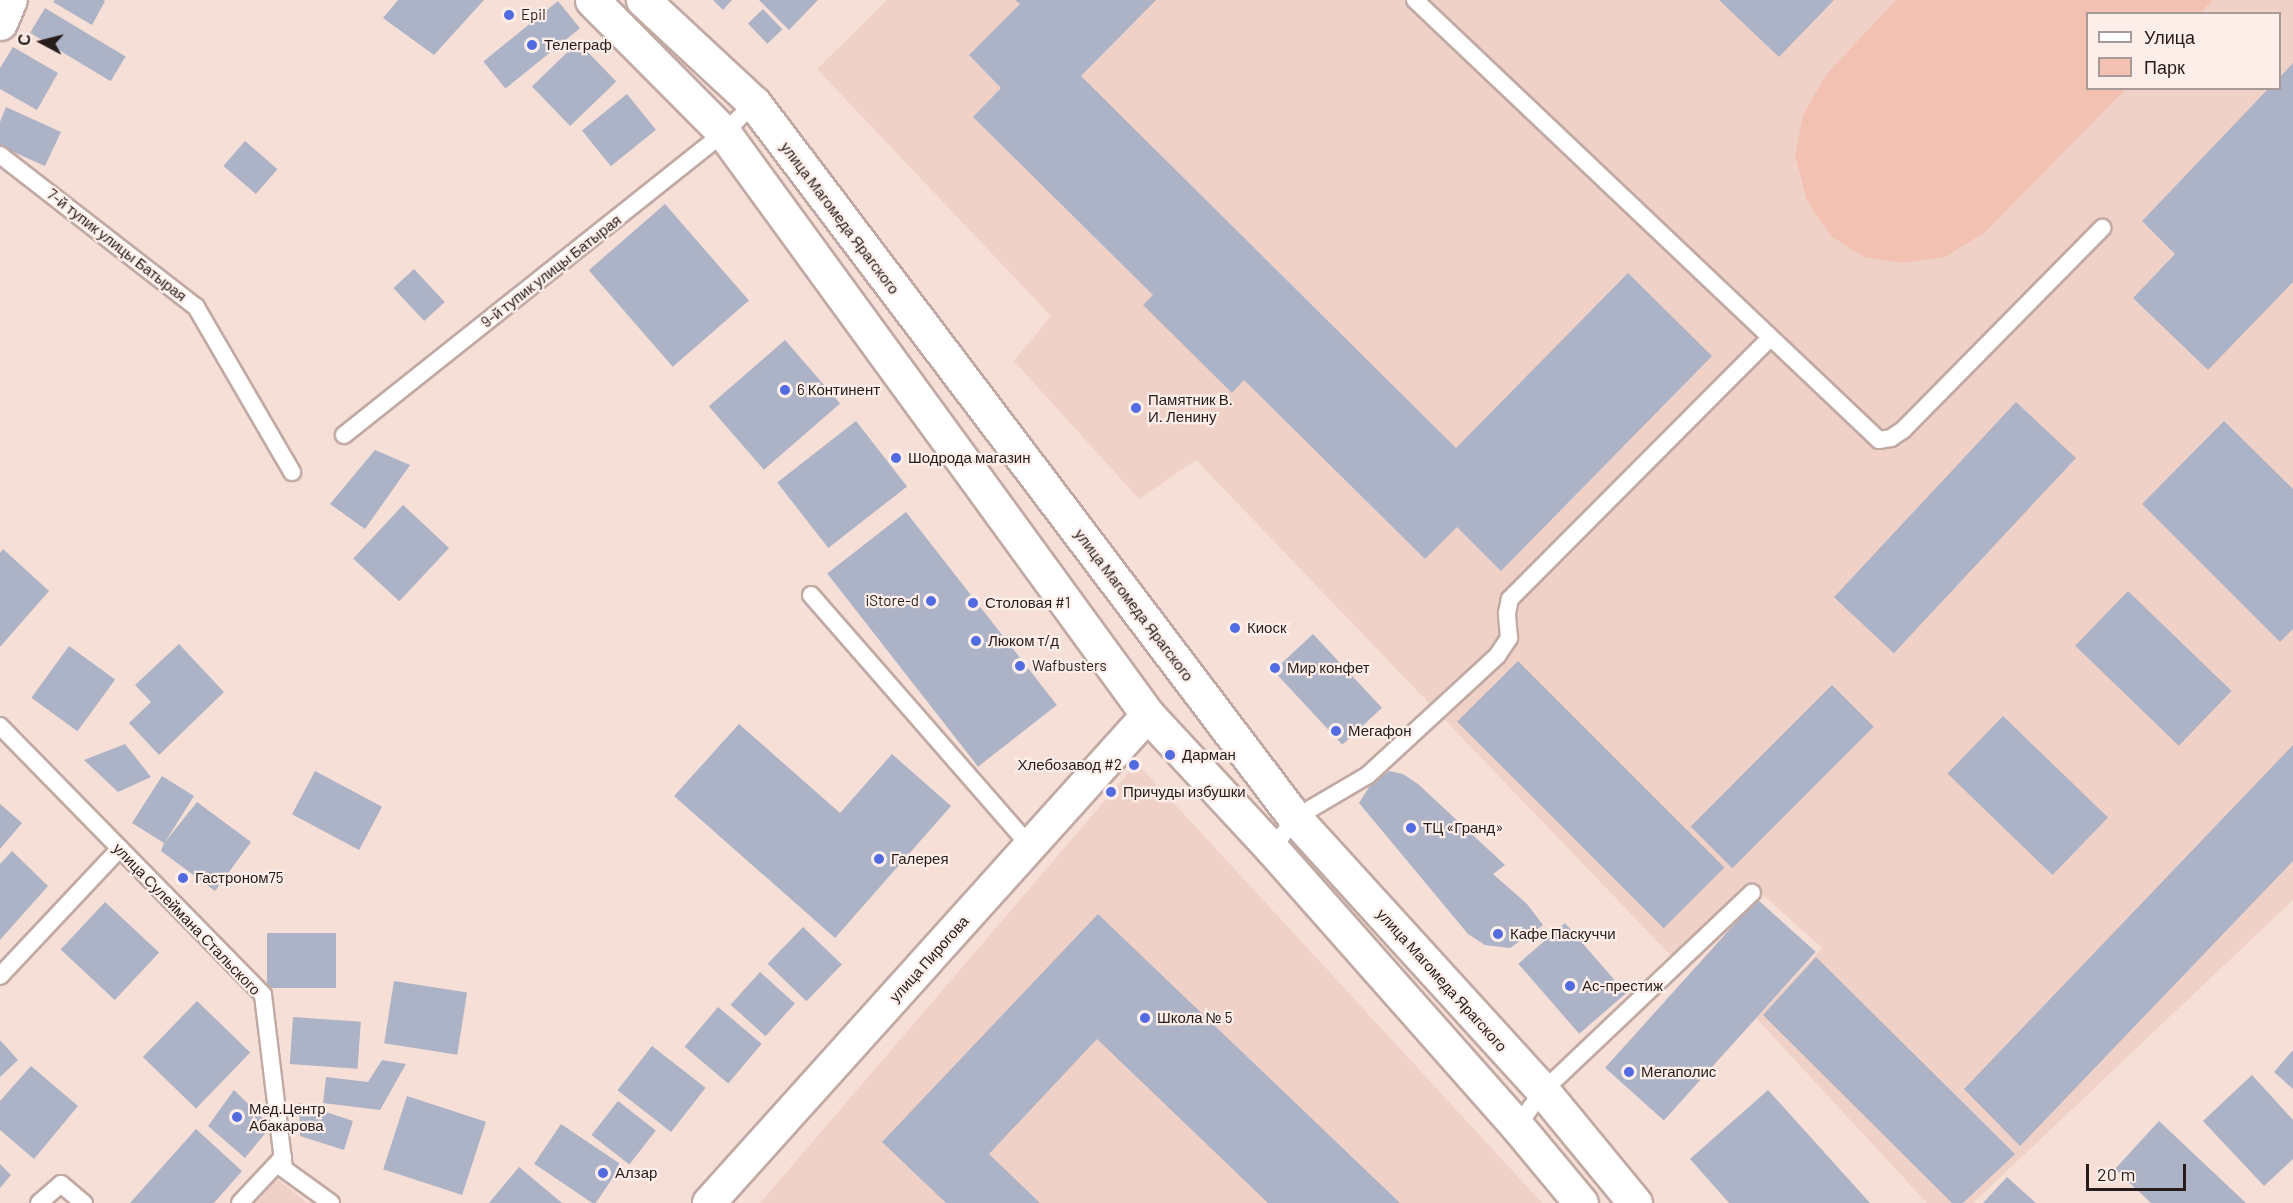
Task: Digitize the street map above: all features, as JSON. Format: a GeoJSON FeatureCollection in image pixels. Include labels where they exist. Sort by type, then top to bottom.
{"type":"FeatureCollection","features":[{"type":"Feature","properties":{"kind":"main road"},"geometry":{"type":"LineString","coordinates":[[0,23],[10,0]]}},
{"type":"Feature","properties":{"kind":"main road"},"geometry":{"type":"LineString","coordinates":[[592,0],[724,134],[1148,715],[1272,849],[1517,1126],[1581,1203]]}},
{"type":"Feature","properties":{"kind":"main road","name":"улица Магомеда Ярагского"},"geometry":{"type":"LineString","coordinates":[[643,0],[754,104],[1295,818],[1543,1091],[1635,1203]]}},
{"type":"Feature","properties":{"kind":"street","name":"улица Пирогова"},"geometry":{"type":"LineString","coordinates":[[709,1203],[1148,715]]}},
{"type":"Feature","properties":{"kind":"lane"},"geometry":{"type":"LineString","coordinates":[[1415,0],[1874,438],[1884,440],[1903,430],[2102,228]]}},
{"type":"Feature","properties":{"kind":"lane","name":"9-й тупик улицы Батырая"},"geometry":{"type":"LineString","coordinates":[[344,435],[724,134],[754,104]]}},
{"type":"Feature","properties":{"kind":"lane","name":"7-й тупик улицы Батырая"},"geometry":{"type":"LineString","coordinates":[[0,155],[196,307],[291,472]]}},
{"type":"Feature","properties":{"kind":"lane"},"geometry":{"type":"LineString","coordinates":[[1272,849],[1295,818],[1368,775],[1497,656],[1509,638],[1507,613],[1510,599],[1770,338]]}},
{"type":"Feature","properties":{"kind":"lane"},"geometry":{"type":"LineString","coordinates":[[811,595],[1030,846]]}},
{"type":"Feature","properties":{"kind":"lane","name":"улица Сулеймана Стальского"},"geometry":{"type":"LineString","coordinates":[[0,726],[263,995],[284,1168],[331,1203]]}},
{"type":"Feature","properties":{"kind":"lane"},"geometry":{"type":"LineString","coordinates":[[0,976],[120,848]]}},
{"type":"Feature","properties":{"kind":"lane"},"geometry":{"type":"LineString","coordinates":[[1517,1126],[1543,1091],[1752,893]]}},
{"type":"Feature","properties":{"kind":"lane"},"geometry":{"type":"LineString","coordinates":[[240,1203],[283,1157]]}},
{"type":"Feature","properties":{"kind":"lane"},"geometry":{"type":"LineString","coordinates":[[39,1203],[61,1184],[84,1203]]}},
{"type":"Feature","properties":{"kind":"shaded area"},"geometry":{"type":"Polygon","coordinates":[[[887,0],[2293,0],[2293,900],[1973,1203],[1927,1203],[1756,1018],[1822,948],[1752,885],[1676,961],[1196,460],[1139,499],[1014,361],[1051,316],[817,69],[887,0]]]}},
{"type":"Feature","properties":{"kind":"shaded area","name":"Школа № 5"},"geometry":{"type":"Polygon","coordinates":[[[1137,763],[1542,1203],[760,1203],[1137,763]]]}},
{"type":"Feature","properties":{"kind":"shaded area"},"geometry":{"type":"Polygon","coordinates":[[[276,1178],[307,1203],[256,1203],[276,1178]]]}},
{"type":"Feature","properties":{"kind":"green space"},"geometry":{"type":"Polygon","coordinates":[[[1896,0],[2213,0],[2201,12],[2086,12],[2086,90],[2125,90],[1984,233],[1945,257],[1902,263],[1864,257],[1831,236],[1807,201],[1795,155],[1803,115],[1826,75],[1896,0]]]}},
{"type":"Feature","properties":{"kind":"building"},"geometry":{"type":"Polygon","coordinates":[[[55,0],[105,1],[92,25],[53,2],[55,0]]]}},
{"type":"Feature","properties":{"kind":"building"},"geometry":{"type":"Polygon","coordinates":[[[398,0],[484,0],[434,55],[383,18],[398,0]]]}},
{"type":"Feature","properties":{"kind":"building"},"geometry":{"type":"Polygon","coordinates":[[[713,0],[732,0],[723,10],[713,0]]]}},
{"type":"Feature","properties":{"kind":"building"},"geometry":{"type":"Polygon","coordinates":[[[759,0],[818,0],[789,30],[759,0]]]}},
{"type":"Feature","properties":{"kind":"building"},"geometry":{"type":"Polygon","coordinates":[[[1015,0],[1156,0],[1081,76],[1456,448],[1628,273],[1712,356],[1501,571],[1457,527],[1425,559],[1244,380],[1232,393],[1143,305],[1153,295],[973,117],[1001,88],[969,55],[1020,4],[1015,0]]]}},
{"type":"Feature","properties":{"kind":"building"},"geometry":{"type":"Polygon","coordinates":[[[1719,0],[1834,0],[1779,57],[1719,0]]]}},
{"type":"Feature","properties":{"kind":"building","name":"Телеграф"},"geometry":{"type":"Polygon","coordinates":[[[558,1],[580,28],[505,89],[483,61],[558,1]]]}},
{"type":"Feature","properties":{"kind":"building"},"geometry":{"type":"Polygon","coordinates":[[[45,8],[126,56],[111,81],[30,33],[45,8]]]}},
{"type":"Feature","properties":{"kind":"building"},"geometry":{"type":"Polygon","coordinates":[[[763,9],[782,29],[767,44],[748,24],[763,9]]]}},
{"type":"Feature","properties":{"kind":"building"},"geometry":{"type":"Polygon","coordinates":[[[578,42],[616,82],[570,126],[532,86],[578,42]]]}},
{"type":"Feature","properties":{"kind":"building"},"geometry":{"type":"Polygon","coordinates":[[[13,47],[58,73],[37,110],[0,89],[0,68],[13,47]]]}},
{"type":"Feature","properties":{"kind":"building"},"geometry":{"type":"Polygon","coordinates":[[[2293,63],[2293,282],[2208,370],[2133,298],[2175,254],[2142,221],[2267,90],[2281,90],[2281,76],[2293,63]]]}},
{"type":"Feature","properties":{"kind":"building"},"geometry":{"type":"Polygon","coordinates":[[[627,94],[656,130],[611,166],[582,131],[627,94]]]}},
{"type":"Feature","properties":{"kind":"building"},"geometry":{"type":"Polygon","coordinates":[[[6,107],[61,132],[45,166],[0,146],[0,122],[6,107]]]}},
{"type":"Feature","properties":{"kind":"building"},"geometry":{"type":"Polygon","coordinates":[[[245,141],[277,169],[256,194],[223,166],[245,141]]]}},
{"type":"Feature","properties":{"kind":"building"},"geometry":{"type":"Polygon","coordinates":[[[665,204],[749,301],[673,367],[589,270],[665,204]]]}},
{"type":"Feature","properties":{"kind":"building"},"geometry":{"type":"Polygon","coordinates":[[[414,269],[445,302],[424,321],[394,288],[414,269]]]}},
{"type":"Feature","properties":{"kind":"building"},"geometry":{"type":"Polygon","coordinates":[[[785,340],[840,403],[764,470],[709,406],[785,340]]]}},
{"type":"Feature","properties":{"kind":"building"},"geometry":{"type":"Polygon","coordinates":[[[2016,402],[2076,458],[1894,653],[1834,597],[2016,402]]]}},
{"type":"Feature","properties":{"kind":"building"},"geometry":{"type":"Polygon","coordinates":[[[856,421],[907,486],[828,548],[777,483],[856,421]]]}},
{"type":"Feature","properties":{"kind":"building"},"geometry":{"type":"Polygon","coordinates":[[[2224,421],[2293,489],[2293,629],[2280,642],[2142,504],[2224,421]]]}},
{"type":"Feature","properties":{"kind":"building"},"geometry":{"type":"Polygon","coordinates":[[[375,450],[410,465],[365,529],[330,504],[375,450]]]}},
{"type":"Feature","properties":{"kind":"building"},"geometry":{"type":"Polygon","coordinates":[[[403,505],[449,548],[399,601],[353,558],[403,505]]]}},
{"type":"Feature","properties":{"kind":"building"},"geometry":{"type":"Polygon","coordinates":[[[906,512],[1057,705],[978,767],[827,574],[906,512]]]}},
{"type":"Feature","properties":{"kind":"building"},"geometry":{"type":"Polygon","coordinates":[[[3,549],[49,591],[0,647],[0,553],[3,549]]]}},
{"type":"Feature","properties":{"kind":"building"},"geometry":{"type":"Polygon","coordinates":[[[2128,591],[2232,691],[2179,746],[2075,646],[2128,591]]]}},
{"type":"Feature","properties":{"kind":"building"},"geometry":{"type":"Polygon","coordinates":[[[1313,634],[1382,708],[1342,745],[1274,671],[1313,634]]]}},
{"type":"Feature","properties":{"kind":"building"},"geometry":{"type":"Polygon","coordinates":[[[179,644],[224,692],[159,755],[129,723],[151,702],[135,685],[179,644]]]}},
{"type":"Feature","properties":{"kind":"building"},"geometry":{"type":"Polygon","coordinates":[[[69,646],[115,680],[77,731],[31,698],[69,646]]]}},
{"type":"Feature","properties":{"kind":"building"},"geometry":{"type":"Polygon","coordinates":[[[1518,661],[1724,867],[1664,928],[1457,722],[1518,661]]]}},
{"type":"Feature","properties":{"kind":"building"},"geometry":{"type":"Polygon","coordinates":[[[1832,685],[1874,727],[1732,868],[1691,826],[1832,685]]]}},
{"type":"Feature","properties":{"kind":"building"},"geometry":{"type":"Polygon","coordinates":[[[2003,716],[2108,817],[2052,875],[1947,774],[2003,716]]]}},
{"type":"Feature","properties":{"kind":"building"},"geometry":{"type":"Polygon","coordinates":[[[739,724],[840,813],[892,754],[951,806],[835,938],[674,796],[739,724]]]}},
{"type":"Feature","properties":{"kind":"building"},"geometry":{"type":"Polygon","coordinates":[[[125,744],[151,777],[118,792],[84,760],[125,744]]]}},
{"type":"Feature","properties":{"kind":"building"},"geometry":{"type":"Polygon","coordinates":[[[2293,745],[2293,861],[2020,1146],[1964,1089],[2293,745]]]}},
{"type":"Feature","properties":{"kind":"building"},"geometry":{"type":"Polygon","coordinates":[[[315,771],[382,807],[359,850],[292,814],[315,771]]]}},
{"type":"Feature","properties":{"kind":"building"},"geometry":{"type":"Polygon","coordinates":[[[1389,771],[1403,774],[1418,784],[1505,865],[1493,874],[1527,904],[1543,925],[1510,948],[1485,945],[1468,934],[1359,803],[1371,784],[1389,771]]]}},
{"type":"Feature","properties":{"kind":"building"},"geometry":{"type":"Polygon","coordinates":[[[162,776],[194,796],[165,842],[197,802],[251,842],[215,891],[161,851],[164,843],[132,823],[162,776]]]}},
{"type":"Feature","properties":{"kind":"building"},"geometry":{"type":"Polygon","coordinates":[[[0,804],[22,823],[0,849],[0,804]]]}},
{"type":"Feature","properties":{"kind":"building"},"geometry":{"type":"Polygon","coordinates":[[[12,851],[48,886],[0,940],[0,864],[12,851]]]}},
{"type":"Feature","properties":{"kind":"building"},"geometry":{"type":"Polygon","coordinates":[[[1757,899],[1816,952],[1664,1121],[1605,1068],[1757,899]]]}},
{"type":"Feature","properties":{"kind":"building"},"geometry":{"type":"Polygon","coordinates":[[[105,902],[159,952],[115,1000],[61,950],[105,902]]]}},
{"type":"Feature","properties":{"kind":"building"},"geometry":{"type":"Polygon","coordinates":[[[1098,914],[1400,1203],[1268,1203],[1097,1039],[989,1154],[1040,1203],[946,1203],[882,1142],[1098,914]]]}},
{"type":"Feature","properties":{"kind":"building"},"geometry":{"type":"Polygon","coordinates":[[[1565,923],[1626,993],[1579,1034],[1518,964],[1565,923]]]}},
{"type":"Feature","properties":{"kind":"building"},"geometry":{"type":"Polygon","coordinates":[[[803,927],[842,965],[806,1001],[768,964],[803,927]]]}},
{"type":"Feature","properties":{"kind":"building"},"geometry":{"type":"Polygon","coordinates":[[[267,933],[336,933],[336,988],[267,988],[267,933]]]}},
{"type":"Feature","properties":{"kind":"building"},"geometry":{"type":"Polygon","coordinates":[[[1816,957],[2015,1154],[1963,1203],[1952,1203],[1763,1015],[1816,957]]]}},
{"type":"Feature","properties":{"kind":"building"},"geometry":{"type":"Polygon","coordinates":[[[760,972],[795,1003],[765,1036],[731,1005],[760,972]]]}},
{"type":"Feature","properties":{"kind":"building"},"geometry":{"type":"Polygon","coordinates":[[[394,981],[467,993],[457,1055],[384,1043],[394,981]]]}},
{"type":"Feature","properties":{"kind":"building"},"geometry":{"type":"Polygon","coordinates":[[[197,1001],[250,1052],[196,1109],[143,1057],[197,1001]]]}},
{"type":"Feature","properties":{"kind":"building"},"geometry":{"type":"Polygon","coordinates":[[[718,1007],[762,1044],[728,1083],[685,1047],[718,1007]]]}},
{"type":"Feature","properties":{"kind":"building"},"geometry":{"type":"Polygon","coordinates":[[[293,1017],[361,1022],[358,1069],[290,1064],[293,1017]]]}},
{"type":"Feature","properties":{"kind":"building"},"geometry":{"type":"Polygon","coordinates":[[[0,1040],[18,1060],[0,1077],[0,1040]]]}},
{"type":"Feature","properties":{"kind":"building"},"geometry":{"type":"Polygon","coordinates":[[[652,1046],[706,1088],[671,1132],[618,1090],[652,1046]]]}},
{"type":"Feature","properties":{"kind":"building"},"geometry":{"type":"Polygon","coordinates":[[[2293,1050],[2293,1089],[2274,1072],[2293,1050]]]}},
{"type":"Feature","properties":{"kind":"building"},"geometry":{"type":"Polygon","coordinates":[[[382,1060],[406,1064],[380,1110],[323,1103],[326,1077],[368,1082],[382,1060]]]}},
{"type":"Feature","properties":{"kind":"building"},"geometry":{"type":"Polygon","coordinates":[[[31,1066],[78,1106],[34,1159],[0,1130],[0,1101],[31,1066]]]}},
{"type":"Feature","properties":{"kind":"building"},"geometry":{"type":"Polygon","coordinates":[[[2252,1075],[2293,1120],[2293,1159],[2264,1186],[2203,1121],[2252,1075]]]}},
{"type":"Feature","properties":{"kind":"building","name":"Мед.Центр Абакарова"},"geometry":{"type":"Polygon","coordinates":[[[234,1090],[271,1126],[245,1158],[208,1126],[234,1090]]]}},
{"type":"Feature","properties":{"kind":"building"},"geometry":{"type":"Polygon","coordinates":[[[1768,1090],[1870,1203],[1729,1203],[1690,1159],[1768,1090]]]}},
{"type":"Feature","properties":{"kind":"building"},"geometry":{"type":"Polygon","coordinates":[[[407,1096],[486,1122],[462,1195],[383,1169],[407,1096]]]}},
{"type":"Feature","properties":{"kind":"building"},"geometry":{"type":"Polygon","coordinates":[[[618,1101],[656,1131],[629,1164],[592,1135],[618,1101]]]}},
{"type":"Feature","properties":{"kind":"building"},"geometry":{"type":"Polygon","coordinates":[[[299,1103],[353,1121],[344,1150],[300,1136],[299,1103]]]}},
{"type":"Feature","properties":{"kind":"building"},"geometry":{"type":"Polygon","coordinates":[[[2159,1121],[2246,1203],[2151,1203],[2115,1169],[2159,1121]]]}},
{"type":"Feature","properties":{"kind":"building"},"geometry":{"type":"Polygon","coordinates":[[[561,1124],[622,1165],[596,1203],[592,1203],[534,1164],[561,1124]]]}},
{"type":"Feature","properties":{"kind":"building"},"geometry":{"type":"Polygon","coordinates":[[[196,1129],[242,1171],[214,1203],[130,1203],[196,1129]]]}},
{"type":"Feature","properties":{"kind":"building"},"geometry":{"type":"Polygon","coordinates":[[[0,1164],[11,1175],[0,1188],[0,1164]]]}},
{"type":"Feature","properties":{"kind":"building"},"geometry":{"type":"Polygon","coordinates":[[[519,1167],[562,1203],[489,1203],[519,1167]]]}},
{"type":"Feature","properties":{"kind":"building"},"geometry":{"type":"Polygon","coordinates":[[[2007,1177],[2036,1203],[1983,1203],[2007,1177]]]}},
{"type":"Feature","properties":{"kind":"place","name":"Epil"},"geometry":{"type":"Point","coordinates":[509,15]}},
{"type":"Feature","properties":{"kind":"place","name":"Телеграф"},"geometry":{"type":"Point","coordinates":[532,45]}},
{"type":"Feature","properties":{"kind":"place","name":"6 Континент"},"geometry":{"type":"Point","coordinates":[785,390]}},
{"type":"Feature","properties":{"kind":"place","name":"Памятник В. И. Ленину"},"geometry":{"type":"Point","coordinates":[1136,408]}},
{"type":"Feature","properties":{"kind":"place","name":"Шодрода магазин"},"geometry":{"type":"Point","coordinates":[896,458]}},
{"type":"Feature","properties":{"kind":"place","name":"iStore-d"},"geometry":{"type":"Point","coordinates":[931,601]}},
{"type":"Feature","properties":{"kind":"place","name":"Столовая #1"},"geometry":{"type":"Point","coordinates":[973,603]}},
{"type":"Feature","properties":{"kind":"place","name":"Киоск"},"geometry":{"type":"Point","coordinates":[1235,628]}},
{"type":"Feature","properties":{"kind":"place","name":"Люком т/д"},"geometry":{"type":"Point","coordinates":[976,641]}},
{"type":"Feature","properties":{"kind":"place","name":"Wafbusters"},"geometry":{"type":"Point","coordinates":[1020,666]}},
{"type":"Feature","properties":{"kind":"place","name":"Мир конфет"},"geometry":{"type":"Point","coordinates":[1275,668]}},
{"type":"Feature","properties":{"kind":"place","name":"Мегафон"},"geometry":{"type":"Point","coordinates":[1336,731]}},
{"type":"Feature","properties":{"kind":"place","name":"Дарман"},"geometry":{"type":"Point","coordinates":[1170,755]}},
{"type":"Feature","properties":{"kind":"place","name":"Хлебозавод #2"},"geometry":{"type":"Point","coordinates":[1134,765]}},
{"type":"Feature","properties":{"kind":"place","name":"Причуды избушки"},"geometry":{"type":"Point","coordinates":[1111,792]}},
{"type":"Feature","properties":{"kind":"place","name":"ТЦ «Гранд»"},"geometry":{"type":"Point","coordinates":[1411,828]}},
{"type":"Feature","properties":{"kind":"place","name":"Галерея"},"geometry":{"type":"Point","coordinates":[879,859]}},
{"type":"Feature","properties":{"kind":"place","name":"Гастроном75"},"geometry":{"type":"Point","coordinates":[183,878]}},
{"type":"Feature","properties":{"kind":"place","name":"Кафе Паскуччи"},"geometry":{"type":"Point","coordinates":[1498,934]}},
{"type":"Feature","properties":{"kind":"place","name":"Ас-престиж"},"geometry":{"type":"Point","coordinates":[1570,986]}},
{"type":"Feature","properties":{"kind":"place","name":"Школа № 5"},"geometry":{"type":"Point","coordinates":[1145,1018]}},
{"type":"Feature","properties":{"kind":"place","name":"Мегаполис"},"geometry":{"type":"Point","coordinates":[1629,1072]}},
{"type":"Feature","properties":{"kind":"place","name":"Мед.Центр Абакарова"},"geometry":{"type":"Point","coordinates":[237,1117]}},
{"type":"Feature","properties":{"kind":"place","name":"Алзар"},"geometry":{"type":"Point","coordinates":[603,1173]}}]}
